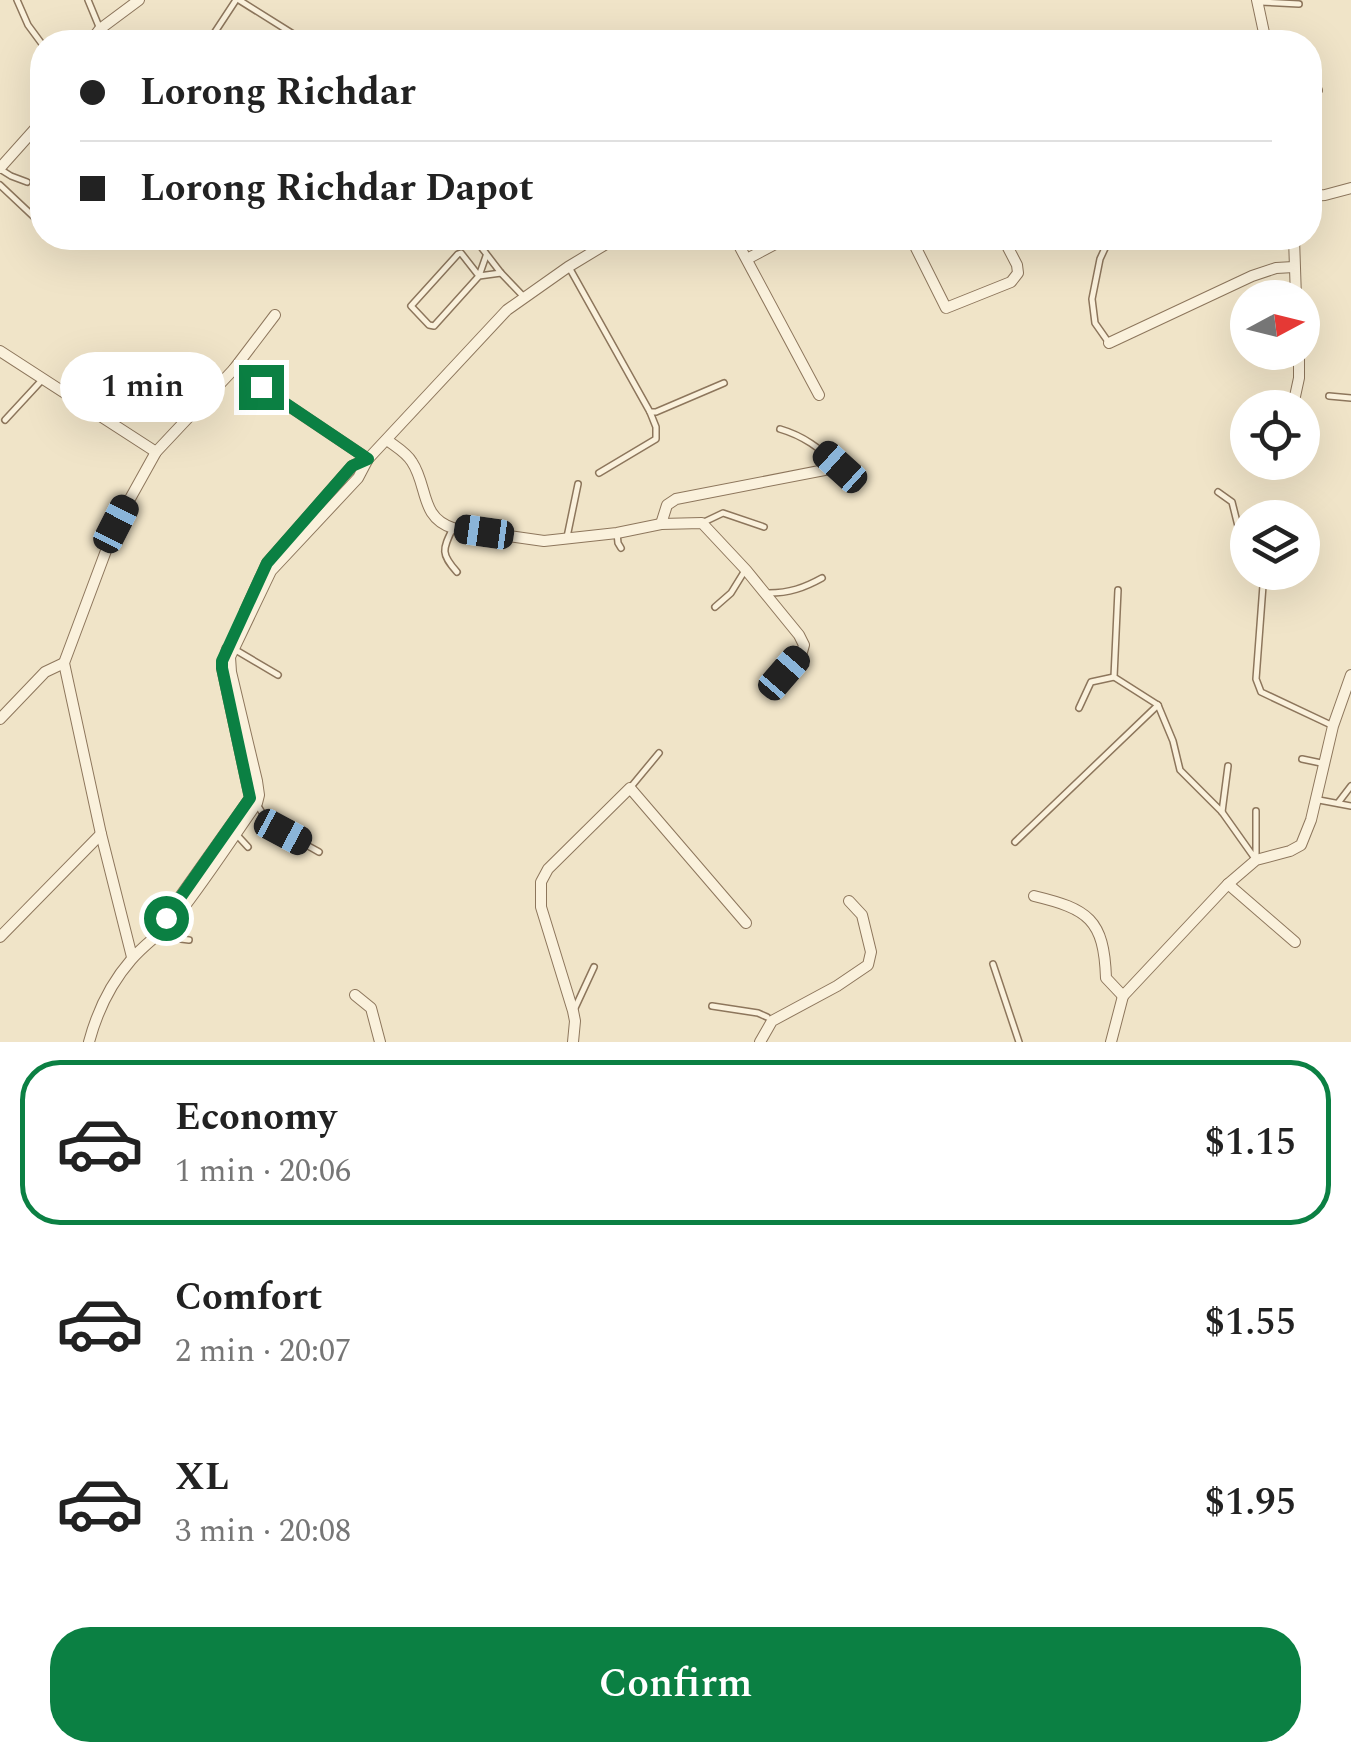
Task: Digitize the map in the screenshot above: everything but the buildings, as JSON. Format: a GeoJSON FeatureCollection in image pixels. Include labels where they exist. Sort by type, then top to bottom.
{"type":"FeatureCollection","features":[{"type":"Feature","properties":{"kind":"street"},"geometry":{"type":"LineString","coordinates":[[100,29],[138,0]]}},
{"type":"Feature","properties":{"kind":"street"},"geometry":{"type":"LineString","coordinates":[[1257,1],[1263,30]]}},
{"type":"Feature","properties":{"kind":"street"},"geometry":{"type":"LineString","coordinates":[[0,168],[30,134]]}},
{"type":"Feature","properties":{"kind":"street"},"geometry":{"type":"LineString","coordinates":[[1322,195],[1351,188]]}},
{"type":"Feature","properties":{"kind":"street"},"geometry":{"type":"LineString","coordinates":[[89,1042],[111,988],[132,958],[180,912],[257,803],[257,781],[230,662],[271,571],[358,478],[368,459],[507,310],[596,250]]}},
{"type":"Feature","properties":{"kind":"street"},"geometry":{"type":"LineString","coordinates":[[743,250],[819,395]]}},
{"type":"Feature","properties":{"kind":"street"},"geometry":{"type":"LineString","coordinates":[[748,259],[764,250]]}},
{"type":"Feature","properties":{"kind":"street"},"geometry":{"type":"LineString","coordinates":[[917,250],[946,308],[1011,282],[1018,273],[1009,250]]}},
{"type":"Feature","properties":{"kind":"street"},"geometry":{"type":"LineString","coordinates":[[1294,250],[1295,280]]}},
{"type":"Feature","properties":{"kind":"street"},"geometry":{"type":"LineString","coordinates":[[1109,342],[1252,276],[1294,267]]}},
{"type":"Feature","properties":{"kind":"street"},"geometry":{"type":"LineString","coordinates":[[132,958],[64,664],[116,524],[156,452],[234,369],[276,314]]}},
{"type":"Feature","properties":{"kind":"street"},"geometry":{"type":"LineString","coordinates":[[2,354],[156,452]]}},
{"type":"Feature","properties":{"kind":"street"},"geometry":{"type":"LineString","coordinates":[[234,369],[368,459]]}},
{"type":"Feature","properties":{"kind":"street"},"geometry":{"type":"LineString","coordinates":[[387,440],[415,466],[432,515],[442,525],[453,528],[544,541],[660,524],[702,523],[799,635],[804,645],[802,652],[784,673]]}},
{"type":"Feature","properties":{"kind":"street"},"geometry":{"type":"LineString","coordinates":[[166,929],[166,918],[172,908],[250,798],[222,661],[267,563],[352,466],[368,459]]}},
{"type":"Feature","properties":{"kind":"street"},"geometry":{"type":"LineString","coordinates":[[660,524],[667,505],[676,499],[840,467]]}},
{"type":"Feature","properties":{"kind":"street"},"geometry":{"type":"LineString","coordinates":[[0,720],[45,672],[64,664]]}},
{"type":"Feature","properties":{"kind":"street"},"geometry":{"type":"LineString","coordinates":[[1111,1042],[1123,996],[1228,884],[1256,860],[1301,845],[1351,675]]}},
{"type":"Feature","properties":{"kind":"street"},"geometry":{"type":"LineString","coordinates":[[573,1042],[573,1011],[541,907],[541,882],[548,870],[630,788],[746,923]]}},
{"type":"Feature","properties":{"kind":"street"},"geometry":{"type":"LineString","coordinates":[[0,937],[101,834]]}},
{"type":"Feature","properties":{"kind":"street"},"geometry":{"type":"LineString","coordinates":[[1228,884],[1295,942]]}},
{"type":"Feature","properties":{"kind":"street"},"geometry":{"type":"LineString","coordinates":[[1034,896],[1068,904],[1086,914],[1101,941],[1106,978],[1123,996]]}},
{"type":"Feature","properties":{"kind":"street"},"geometry":{"type":"LineString","coordinates":[[760,1042],[770,1019],[868,965],[871,952],[862,915],[849,900]]}},
{"type":"Feature","properties":{"kind":"street"},"geometry":{"type":"LineString","coordinates":[[356,995],[371,1008],[380,1042]]}},
{"type":"Feature","properties":{"kind":"lane"},"geometry":{"type":"LineString","coordinates":[[16,0],[32,30]]}},
{"type":"Feature","properties":{"kind":"lane"},"geometry":{"type":"LineString","coordinates":[[88,0],[100,29]]}},
{"type":"Feature","properties":{"kind":"lane"},"geometry":{"type":"LineString","coordinates":[[216,30],[237,0],[286,30]]}},
{"type":"Feature","properties":{"kind":"lane"},"geometry":{"type":"LineString","coordinates":[[1257,1],[1299,4]]}},
{"type":"Feature","properties":{"kind":"lane"},"geometry":{"type":"LineString","coordinates":[[0,168],[27,182]]}},
{"type":"Feature","properties":{"kind":"lane"},"geometry":{"type":"LineString","coordinates":[[0,185],[30,213]]}},
{"type":"Feature","properties":{"kind":"lane"},"geometry":{"type":"LineString","coordinates":[[482,250],[525,298]]}},
{"type":"Feature","properties":{"kind":"lane"},"geometry":{"type":"LineString","coordinates":[[1104,250],[1092,300],[1095,323],[1109,342]]}},
{"type":"Feature","properties":{"kind":"lane"},"geometry":{"type":"LineString","coordinates":[[479,276],[460,253],[412,306],[434,326],[479,276],[486,256]]}},
{"type":"Feature","properties":{"kind":"lane"},"geometry":{"type":"LineString","coordinates":[[568,267],[656,427],[656,439],[599,473]]}},
{"type":"Feature","properties":{"kind":"lane"},"geometry":{"type":"LineString","coordinates":[[479,276],[501,273]]}},
{"type":"Feature","properties":{"kind":"lane"},"geometry":{"type":"LineString","coordinates":[[5,420],[42,380]]}},
{"type":"Feature","properties":{"kind":"lane"},"geometry":{"type":"LineString","coordinates":[[650,412],[724,383]]}},
{"type":"Feature","properties":{"kind":"lane"},"geometry":{"type":"LineString","coordinates":[[1329,396],[1351,398]]}},
{"type":"Feature","properties":{"kind":"lane"},"geometry":{"type":"LineString","coordinates":[[780,429],[813,443],[840,467]]}},
{"type":"Feature","properties":{"kind":"lane"},"geometry":{"type":"LineString","coordinates":[[567,540],[578,484]]}},
{"type":"Feature","properties":{"kind":"lane"},"geometry":{"type":"LineString","coordinates":[[1218,492],[1230,501]]}},
{"type":"Feature","properties":{"kind":"lane"},"geometry":{"type":"LineString","coordinates":[[702,523],[723,513],[764,527]]}},
{"type":"Feature","properties":{"kind":"lane"},"geometry":{"type":"LineString","coordinates":[[660,524],[664,538]]}},
{"type":"Feature","properties":{"kind":"lane"},"geometry":{"type":"LineString","coordinates":[[453,528],[444,546],[445,558],[457,572]]}},
{"type":"Feature","properties":{"kind":"lane"},"geometry":{"type":"LineString","coordinates":[[617,533],[621,548]]}},
{"type":"Feature","properties":{"kind":"lane"},"geometry":{"type":"LineString","coordinates":[[715,607],[737,586],[746,570]]}},
{"type":"Feature","properties":{"kind":"lane"},"geometry":{"type":"LineString","coordinates":[[766,593],[803,589],[822,578]]}},
{"type":"Feature","properties":{"kind":"lane"},"geometry":{"type":"LineString","coordinates":[[1114,677],[1118,590]]}},
{"type":"Feature","properties":{"kind":"lane"},"geometry":{"type":"LineString","coordinates":[[1263,590],[1256,679],[1261,692],[1333,726]]}},
{"type":"Feature","properties":{"kind":"lane"},"geometry":{"type":"LineString","coordinates":[[234,649],[278,675]]}},
{"type":"Feature","properties":{"kind":"lane"},"geometry":{"type":"LineString","coordinates":[[1080,708],[1091,682],[1114,677],[1158,704],[1180,770],[1222,812],[1256,860]]}},
{"type":"Feature","properties":{"kind":"lane"},"geometry":{"type":"LineString","coordinates":[[1015,842],[1158,704]]}},
{"type":"Feature","properties":{"kind":"lane"},"geometry":{"type":"LineString","coordinates":[[630,788],[659,754]]}},
{"type":"Feature","properties":{"kind":"lane"},"geometry":{"type":"LineString","coordinates":[[1302,759],[1324,764]]}},
{"type":"Feature","properties":{"kind":"lane"},"geometry":{"type":"LineString","coordinates":[[1222,812],[1228,766]]}},
{"type":"Feature","properties":{"kind":"lane"},"geometry":{"type":"LineString","coordinates":[[1338,803],[1351,786]]}},
{"type":"Feature","properties":{"kind":"lane"},"geometry":{"type":"LineString","coordinates":[[1316,799],[1351,806]]}},
{"type":"Feature","properties":{"kind":"lane"},"geometry":{"type":"LineString","coordinates":[[257,803],[263,815],[283,832],[320,852]]}},
{"type":"Feature","properties":{"kind":"lane"},"geometry":{"type":"LineString","coordinates":[[1256,810],[1256,860]]}},
{"type":"Feature","properties":{"kind":"lane"},"geometry":{"type":"LineString","coordinates":[[236,834],[248,847]]}},
{"type":"Feature","properties":{"kind":"lane"},"geometry":{"type":"LineString","coordinates":[[166,929],[189,940]]}},
{"type":"Feature","properties":{"kind":"lane"},"geometry":{"type":"LineString","coordinates":[[993,964],[1019,1042]]}},
{"type":"Feature","properties":{"kind":"lane"},"geometry":{"type":"LineString","coordinates":[[573,1011],[594,967]]}},
{"type":"Feature","properties":{"kind":"lane"},"geometry":{"type":"LineString","coordinates":[[712,1006],[758,1013],[770,1019]]}},
{"type":"Feature","properties":{"kind":"lane"},"geometry":{"type":"LineString","coordinates":[[764,1008],[770,1019]]}},
{"type":"Feature","properties":{"kind":"route"},"geometry":{"type":"LineString","coordinates":[[166,918],[250,798],[222,661],[267,563],[352,466],[368,459],[261,387]]}}]}
